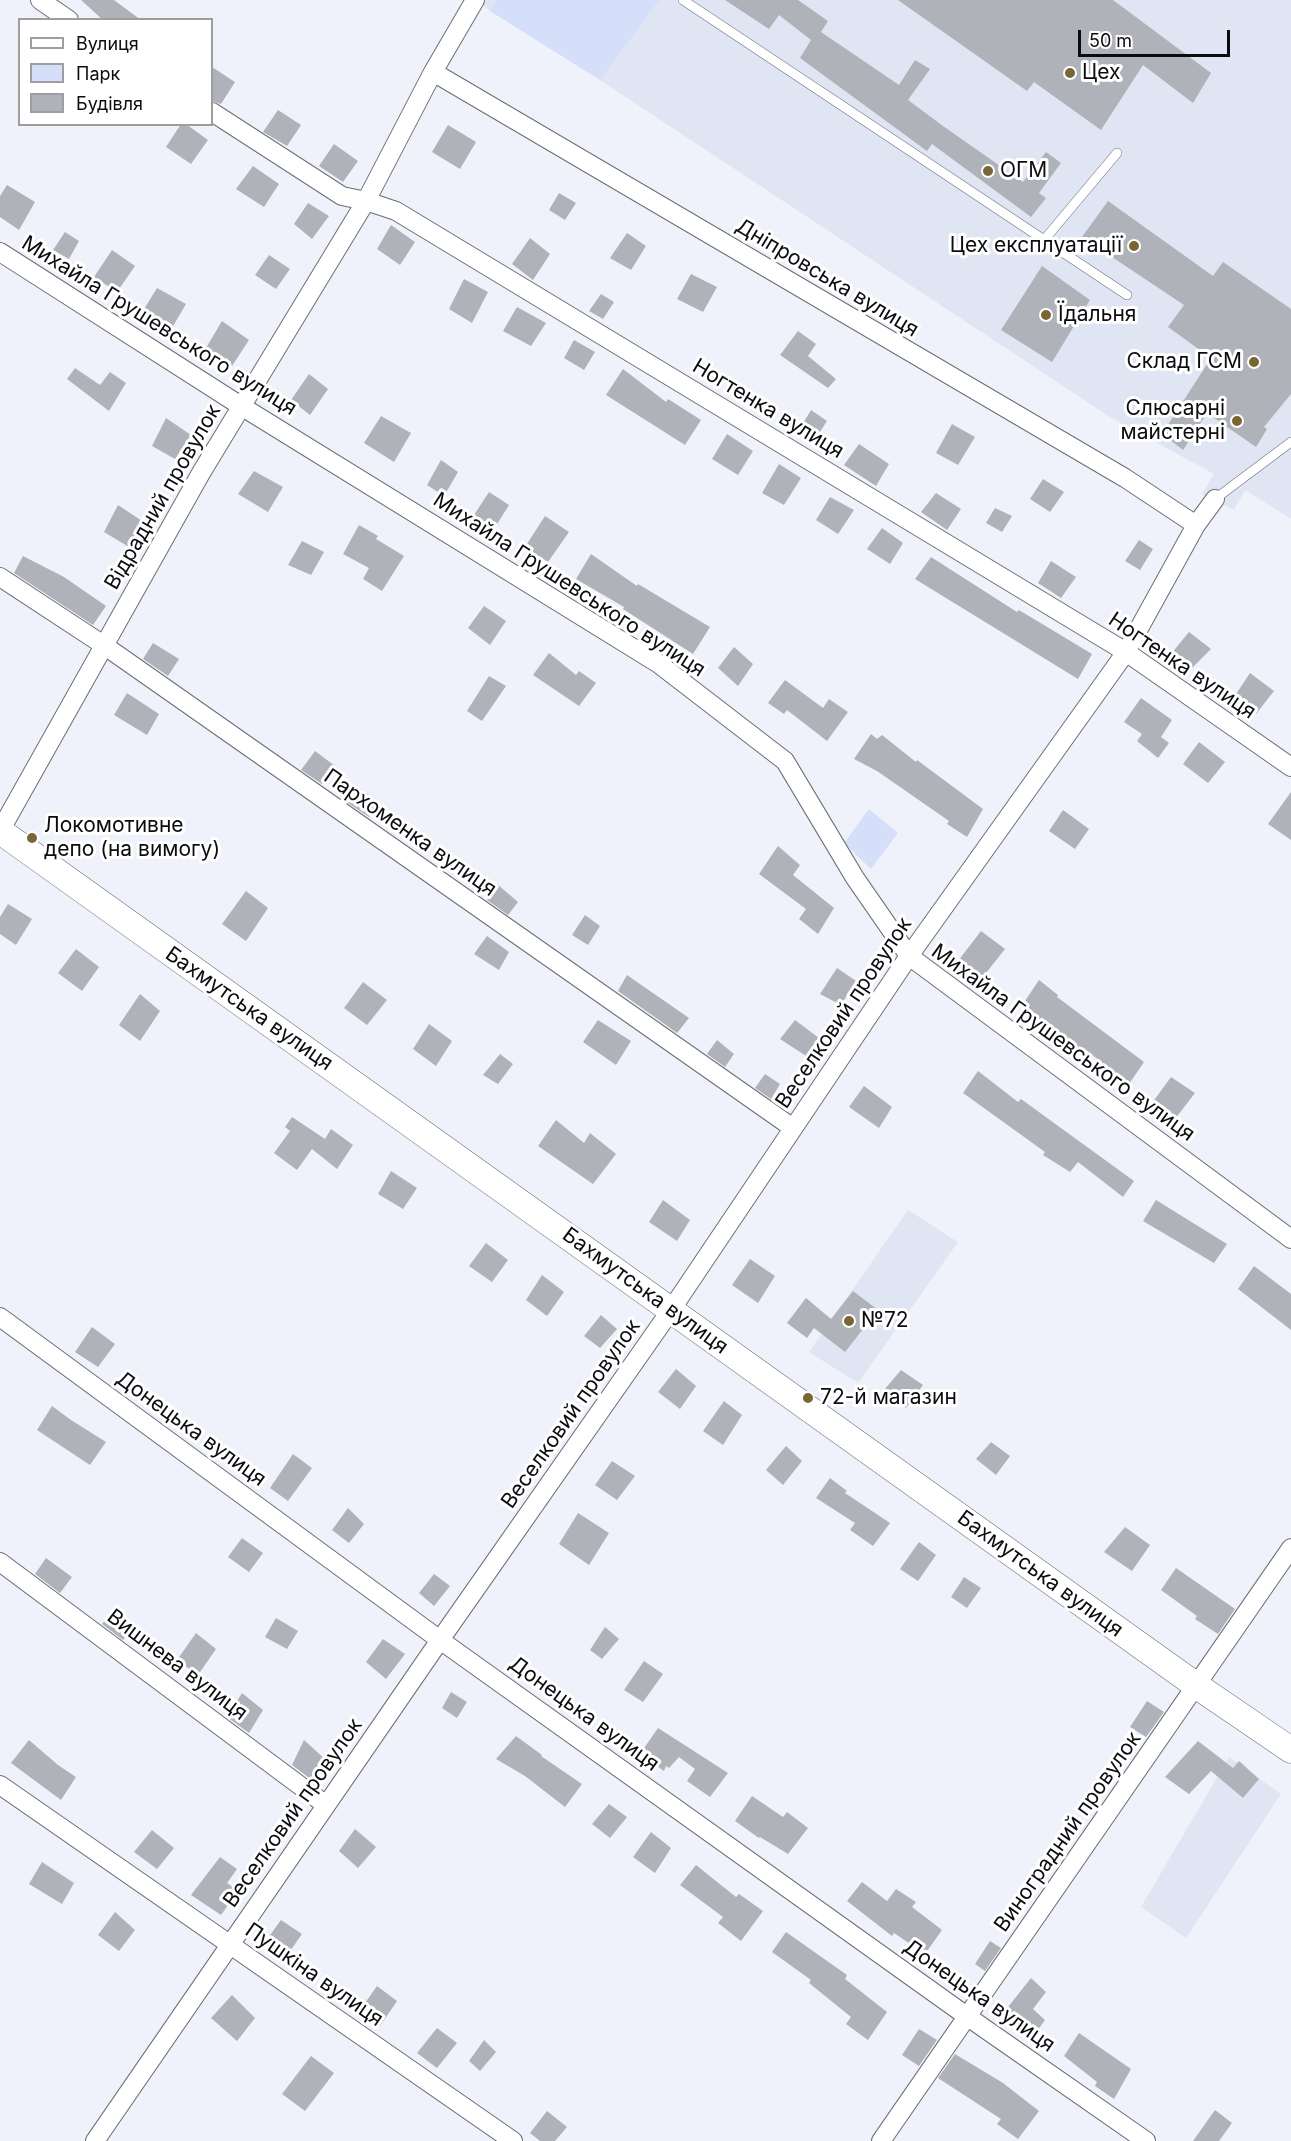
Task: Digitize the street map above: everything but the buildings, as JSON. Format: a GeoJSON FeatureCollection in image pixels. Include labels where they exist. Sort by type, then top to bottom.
{"type":"FeatureCollection","features":[{"type":"Feature","properties":{"kind":"street"},"geometry":{"type":"LineString","coordinates":[[40,0],[66,18]]}},
{"type":"Feature","properties":{"kind":"street","name":"Відрадний провулок"},"geometry":{"type":"LineString","coordinates":[[0,831],[201,473],[366,201],[433,72],[475,0]]}},
{"type":"Feature","properties":{"kind":"street","name":"Дніпровська вулиця"},"geometry":{"type":"LineString","coordinates":[[433,72],[1125,478],[1196,525]]}},
{"type":"Feature","properties":{"kind":"street","name":"Ногтенка вулиця"},"geometry":{"type":"LineString","coordinates":[[213,113],[342,196],[396,211],[1126,652],[1291,767]]}},
{"type":"Feature","properties":{"kind":"street","name":"Михайла Грушевського вулиця"},"geometry":{"type":"LineString","coordinates":[[0,252],[241,406],[659,664],[785,761],[855,878],[909,956],[1291,1239]]}},
{"type":"Feature","properties":{"kind":"street","name":"Веселковий провулок"},"geometry":{"type":"LineString","coordinates":[[95,2141],[440,1640],[671,1310],[909,956],[1126,652],[1196,525],[1215,499]]}},
{"type":"Feature","properties":{"kind":"street","name":"Пархоменка вулиця"},"geometry":{"type":"LineString","coordinates":[[0,577],[105,646],[793,1128]]}},
{"type":"Feature","properties":{"kind":"street","name":"Бахмутська вулиця"},"geometry":{"type":"LineString","coordinates":[[0,831],[1197,1686],[1291,1750]]}},
{"type":"Feature","properties":{"kind":"street","name":"Донецька вулиця"},"geometry":{"type":"LineString","coordinates":[[0,1317],[440,1640],[968,2017],[1146,2141]]}},
{"type":"Feature","properties":{"kind":"street","name":"Виноградний провулок"},"geometry":{"type":"LineString","coordinates":[[881,2141],[1291,1548]]}},
{"type":"Feature","properties":{"kind":"street","name":"Вишнева вулиця"},"geometry":{"type":"LineString","coordinates":[[0,1562],[326,1805]]}},
{"type":"Feature","properties":{"kind":"street","name":"Пушкіна вулиця"},"geometry":{"type":"LineString","coordinates":[[0,1785],[513,2141]]}},
{"type":"Feature","properties":{"kind":"lane"},"geometry":{"type":"LineString","coordinates":[[683,0],[1127,295]]}},
{"type":"Feature","properties":{"kind":"lane"},"geometry":{"type":"LineString","coordinates":[[1044,240],[1117,153]]}},
{"type":"Feature","properties":{"kind":"lane"},"geometry":{"type":"LineString","coordinates":[[1215,499],[1291,442]]}},
{"type":"Feature","properties":{"kind":"shaded area"},"geometry":{"type":"Polygon","coordinates":[[[479,0],[1291,0],[1291,519],[1245,490],[1234,510],[1202,494],[1214,474],[1110,417],[600,80],[490,11],[479,0]]]}},
{"type":"Feature","properties":{"kind":"shaded area"},"geometry":{"type":"Polygon","coordinates":[[[908,1210],[958,1242],[858,1383],[809,1352],[908,1210]]]}},
{"type":"Feature","properties":{"kind":"shaded area"},"geometry":{"type":"Polygon","coordinates":[[[1229,1757],[1281,1794],[1186,1938],[1141,1907],[1229,1757]]]}},
{"type":"Feature","properties":{"kind":"green space"},"geometry":{"type":"Polygon","coordinates":[[[497,0],[659,0],[600,80],[490,11],[497,0]]]}},
{"type":"Feature","properties":{"kind":"green space"},"geometry":{"type":"Polygon","coordinates":[[[869,809],[898,833],[871,869],[844,843],[869,809]]]}},
{"type":"Feature","properties":{"kind":"place","name":"Цех"},"geometry":{"type":"Point","coordinates":[1070,73]}},
{"type":"Feature","properties":{"kind":"place","name":"ОГМ"},"geometry":{"type":"Point","coordinates":[988,171]}},
{"type":"Feature","properties":{"kind":"place","name":"Цех експлуатації"},"geometry":{"type":"Point","coordinates":[1134,246]}},
{"type":"Feature","properties":{"kind":"place","name":"Їдальня"},"geometry":{"type":"Point","coordinates":[1046,315]}},
{"type":"Feature","properties":{"kind":"place","name":"Склад ГСМ"},"geometry":{"type":"Point","coordinates":[1254,362]}},
{"type":"Feature","properties":{"kind":"place","name":"Слюсарні майстерні"},"geometry":{"type":"Point","coordinates":[1237,421]}},
{"type":"Feature","properties":{"kind":"place","name":"Локомотивне депо (на вимогу)"},"geometry":{"type":"Point","coordinates":[32,838]}},
{"type":"Feature","properties":{"kind":"place","name":"№72"},"geometry":{"type":"Point","coordinates":[849,1321]}},
{"type":"Feature","properties":{"kind":"place","name":"72-й магазин"},"geometry":{"type":"Point","coordinates":[808,1398]}}]}
